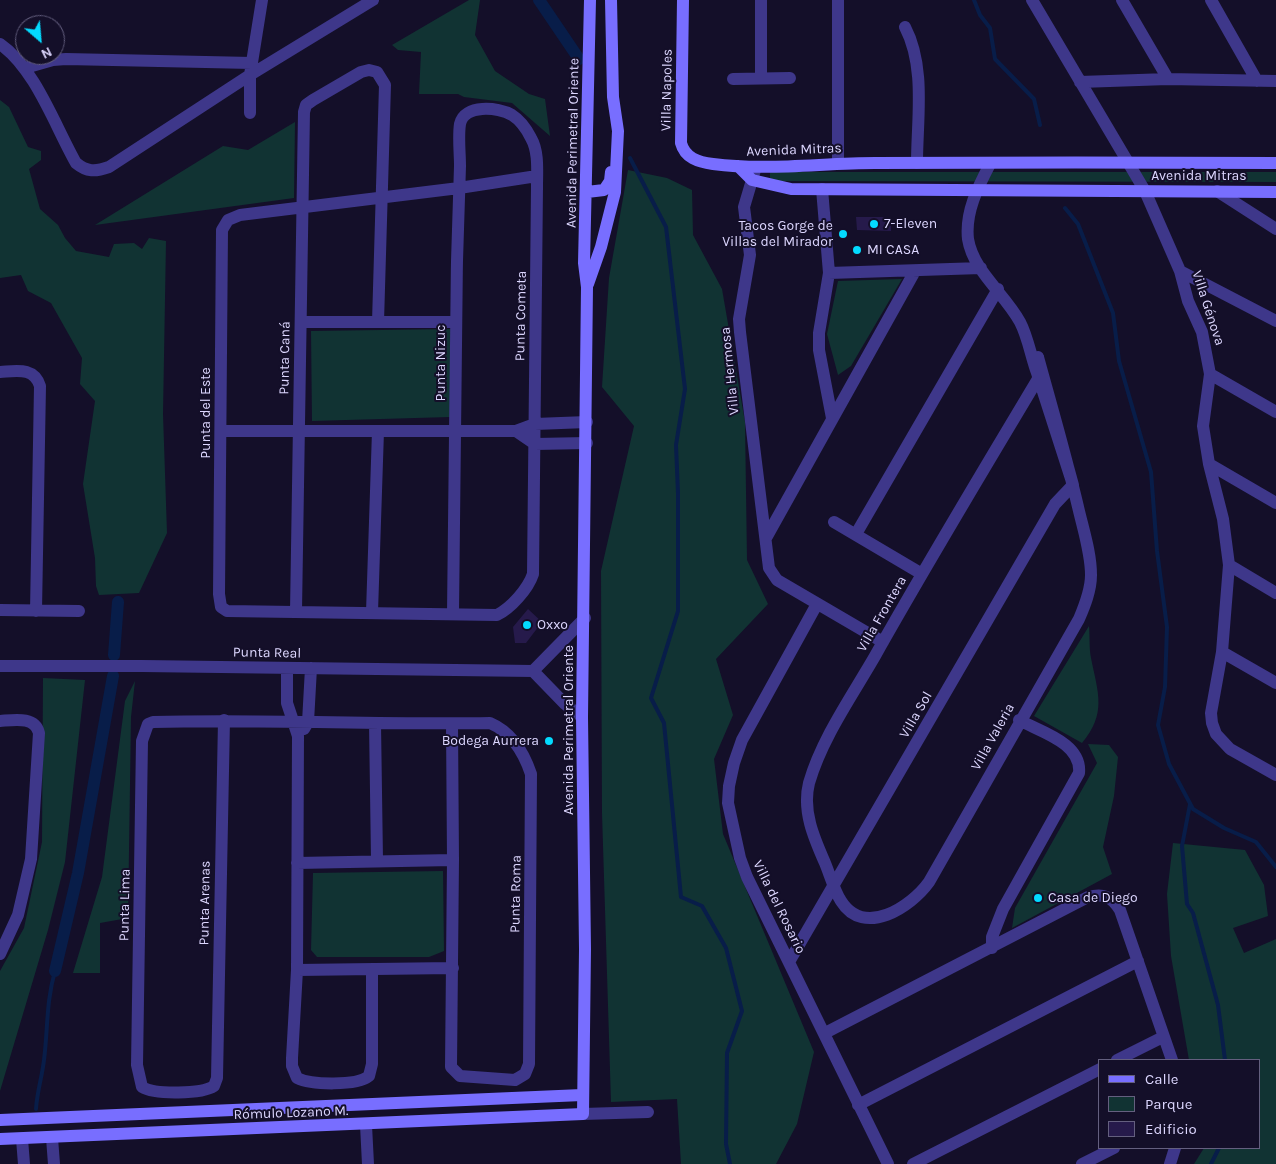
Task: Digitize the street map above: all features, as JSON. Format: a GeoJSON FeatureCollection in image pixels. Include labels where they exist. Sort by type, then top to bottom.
{"type":"FeatureCollection","features":[{"type":"Feature","properties":{"kind":"street"},"geometry":{"type":"LineString","coordinates":[[250,114],[251,69],[262,0]]}},
{"type":"Feature","properties":{"kind":"street"},"geometry":{"type":"LineString","coordinates":[[351,0],[351,15]]}},
{"type":"Feature","properties":{"kind":"street"},"geometry":{"type":"LineString","coordinates":[[0,44],[12,53],[25,68],[76,163],[85,170],[96,171],[108,167],[251,69],[351,15],[373,0]]}},
{"type":"Feature","properties":{"kind":"street","name":"Avenida Perimetral Oriente"},"geometry":{"type":"LineString","coordinates":[[583,1114],[585,950],[582,717],[587,443],[587,287],[584,263],[590,0]]}},
{"type":"Feature","properties":{"kind":"street","name":"Avenida Perimetral Oriente"},"geometry":{"type":"LineString","coordinates":[[587,287],[601,247],[615,192],[618,131],[613,97],[610,0]]}},
{"type":"Feature","properties":{"kind":"street","name":"Villa Napoles"},"geometry":{"type":"LineString","coordinates":[[683,0],[681,143],[683,150],[693,159],[711,164],[738,166]]}},
{"type":"Feature","properties":{"kind":"street"},"geometry":{"type":"LineString","coordinates":[[761,0],[761,78]]}},
{"type":"Feature","properties":{"kind":"street"},"geometry":{"type":"LineString","coordinates":[[838,0],[838,163]]}},
{"type":"Feature","properties":{"kind":"street","name":"Villa Génova"},"geometry":{"type":"LineString","coordinates":[[1032,0],[1145,191],[1180,271],[1188,300],[1202,332],[1210,374],[1203,426],[1209,464],[1223,519],[1229,565],[1222,652],[1211,713],[1216,734],[1230,749],[1276,775]]}},
{"type":"Feature","properties":{"kind":"street"},"geometry":{"type":"LineString","coordinates":[[1122,0],[1168,79]]}},
{"type":"Feature","properties":{"kind":"street"},"geometry":{"type":"LineString","coordinates":[[1212,0],[1257,81]]}},
{"type":"Feature","properties":{"kind":"street"},"geometry":{"type":"LineString","coordinates":[[905,27],[913,43],[917,63],[917,163]]}},
{"type":"Feature","properties":{"kind":"street"},"geometry":{"type":"LineString","coordinates":[[25,68],[53,60],[66,59],[251,69]]}},
{"type":"Feature","properties":{"kind":"street","name":"Punta Caná"},"geometry":{"type":"LineString","coordinates":[[296,611],[304,112],[306,105],[361,72],[369,70],[377,72],[385,85],[381,198]]}},
{"type":"Feature","properties":{"kind":"street"},"geometry":{"type":"LineString","coordinates":[[733,79],[790,78]]}},
{"type":"Feature","properties":{"kind":"street"},"geometry":{"type":"LineString","coordinates":[[1080,82],[1168,79],[1276,81]]}},
{"type":"Feature","properties":{"kind":"street"},"geometry":{"type":"LineString","coordinates":[[587,192],[604,190],[610,180],[613,97]]}},
{"type":"Feature","properties":{"kind":"street","name":"Punta Cometa"},"geometry":{"type":"LineString","coordinates":[[453,613],[496,615],[504,612],[528,585],[533,574],[536,152],[532,140],[522,125],[513,116],[502,110],[476,110],[465,114]]}},
{"type":"Feature","properties":{"kind":"street","name":"Punta Nizuc"},"geometry":{"type":"LineString","coordinates":[[453,613],[460,125],[465,114]]}},
{"type":"Feature","properties":{"kind":"street","name":"Avenida Mitras"},"geometry":{"type":"LineString","coordinates":[[738,166],[838,163],[990,164],[1128,161],[1276,163]]}},
{"type":"Feature","properties":{"kind":"street","name":"Villa Valeria"},"geometry":{"type":"LineString","coordinates":[[835,884],[841,902],[849,910],[868,919],[886,916],[918,896],[928,882],[1078,618],[1090,589],[1089,553],[1073,485],[1040,375],[1021,324],[972,254],[967,226],[977,189],[990,164]]}},
{"type":"Feature","properties":{"kind":"street","name":"Avenida Mitras"},"geometry":{"type":"LineString","coordinates":[[738,166],[752,180],[779,188],[822,190],[977,189],[1276,192]]}},
{"type":"Feature","properties":{"kind":"street","name":"Villa Hermosa"},"geometry":{"type":"LineString","coordinates":[[757,166],[744,207],[750,255],[739,319],[769,568],[772,575],[817,604]]}},
{"type":"Feature","properties":{"kind":"street"},"geometry":{"type":"LineString","coordinates":[[302,207],[459,188],[537,176]]}},
{"type":"Feature","properties":{"kind":"street"},"geometry":{"type":"LineString","coordinates":[[822,190],[829,273],[819,333],[821,369],[832,418]]}},
{"type":"Feature","properties":{"kind":"street"},"geometry":{"type":"LineString","coordinates":[[1217,191],[1276,229]]}},
{"type":"Feature","properties":{"kind":"street"},"geometry":{"type":"LineString","coordinates":[[378,322],[381,198]]}},
{"type":"Feature","properties":{"kind":"street","name":"Punta del Este"},"geometry":{"type":"LineString","coordinates":[[296,611],[227,611],[222,607],[219,594],[222,432],[222,230],[228,220],[240,215],[302,207]]}},
{"type":"Feature","properties":{"kind":"street"},"geometry":{"type":"LineString","coordinates":[[829,273],[981,268]]}},
{"type":"Feature","properties":{"kind":"street"},"geometry":{"type":"LineString","coordinates":[[766,538],[915,271]]}},
{"type":"Feature","properties":{"kind":"street"},"geometry":{"type":"LineString","coordinates":[[1180,271],[1276,321]]}},
{"type":"Feature","properties":{"kind":"street"},"geometry":{"type":"LineString","coordinates":[[856,534],[998,289]]}},
{"type":"Feature","properties":{"kind":"street"},"geometry":{"type":"LineString","coordinates":[[301,322],[456,322]]}},
{"type":"Feature","properties":{"kind":"street","name":"Villa Valeria"},"geometry":{"type":"LineString","coordinates":[[1038,357],[1040,375]]}},
{"type":"Feature","properties":{"kind":"street"},"geometry":{"type":"LineString","coordinates":[[0,372],[31,372],[37,377],[40,386],[36,611]]}},
{"type":"Feature","properties":{"kind":"street"},"geometry":{"type":"LineString","coordinates":[[1210,374],[1276,412]]}},
{"type":"Feature","properties":{"kind":"street","name":"Villa Frontera"},"geometry":{"type":"LineString","coordinates":[[835,884],[812,834],[807,806],[809,786],[828,738],[882,642],[1040,375]]}},
{"type":"Feature","properties":{"kind":"street"},"geometry":{"type":"LineString","coordinates":[[222,432],[516,431],[535,424],[587,422]]}},
{"type":"Feature","properties":{"kind":"street"},"geometry":{"type":"LineString","coordinates":[[372,612],[378,431]]}},
{"type":"Feature","properties":{"kind":"street"},"geometry":{"type":"LineString","coordinates":[[516,431],[535,444],[587,443]]}},
{"type":"Feature","properties":{"kind":"street"},"geometry":{"type":"LineString","coordinates":[[1209,464],[1276,503]]}},
{"type":"Feature","properties":{"kind":"street","name":"Villa Sol"},"geometry":{"type":"LineString","coordinates":[[789,962],[1055,504],[1073,485]]}},
{"type":"Feature","properties":{"kind":"street"},"geometry":{"type":"LineString","coordinates":[[834,522],[922,574]]}},
{"type":"Feature","properties":{"kind":"street"},"geometry":{"type":"LineString","coordinates":[[1229,565],[1276,593]]}},
{"type":"Feature","properties":{"kind":"street"},"geometry":{"type":"LineString","coordinates":[[817,604],[882,642]]}},
{"type":"Feature","properties":{"kind":"street","name":"Villa del Rosario"},"geometry":{"type":"LineString","coordinates":[[817,604],[742,740],[729,786],[731,821],[740,858],[888,1164]]}},
{"type":"Feature","properties":{"kind":"street"},"geometry":{"type":"LineString","coordinates":[[0,610],[79,611]]}},
{"type":"Feature","properties":{"kind":"street"},"geometry":{"type":"LineString","coordinates":[[296,611],[453,613]]}},
{"type":"Feature","properties":{"kind":"street"},"geometry":{"type":"LineString","coordinates":[[582,717],[565,704],[533,671],[585,618]]}},
{"type":"Feature","properties":{"kind":"street"},"geometry":{"type":"LineString","coordinates":[[1222,652],[1276,683]]}},
{"type":"Feature","properties":{"kind":"street","name":"Punta Real"},"geometry":{"type":"LineString","coordinates":[[0,666],[533,671]]}},
{"type":"Feature","properties":{"kind":"street"},"geometry":{"type":"LineString","coordinates":[[298,736],[308,722],[311,668]]}},
{"type":"Feature","properties":{"kind":"street"},"geometry":{"type":"LineString","coordinates":[[287,669],[287,703],[291,723],[298,736],[297,970],[292,1058],[292,1066],[297,1078],[314,1083],[357,1082],[369,1076],[372,1064],[372,969]]}},
{"type":"Feature","properties":{"kind":"street"},"geometry":{"type":"LineString","coordinates":[[224,720],[291,723],[375,722],[452,724],[453,968],[297,970]]}},
{"type":"Feature","properties":{"kind":"street","name":"Punta Lima"},"geometry":{"type":"LineString","coordinates":[[142,1087],[136,1065],[142,741],[148,724],[153,722],[224,720]]}},
{"type":"Feature","properties":{"kind":"street","name":"Punta Arenas"},"geometry":{"type":"LineString","coordinates":[[142,1087],[152,1092],[203,1090],[214,1086],[217,1078],[224,720]]}},
{"type":"Feature","properties":{"kind":"street"},"geometry":{"type":"LineString","coordinates":[[992,948],[992,936],[1003,909],[1079,772],[1079,760],[1069,746],[1019,720]]}},
{"type":"Feature","properties":{"kind":"street"},"geometry":{"type":"LineString","coordinates":[[0,721],[35,724],[39,733],[31,859],[18,915],[0,954]]}},
{"type":"Feature","properties":{"kind":"street"},"geometry":{"type":"LineString","coordinates":[[375,722],[377,860]]}},
{"type":"Feature","properties":{"kind":"street","name":"Punta Roma"},"geometry":{"type":"LineString","coordinates":[[452,724],[490,723],[498,726],[505,731],[522,752],[531,774],[529,1064],[525,1074],[515,1080],[466,1078],[456,1074],[450,1060],[453,968]]}},
{"type":"Feature","properties":{"kind":"street"},"geometry":{"type":"LineString","coordinates":[[298,863],[453,860]]}},
{"type":"Feature","properties":{"kind":"street"},"geometry":{"type":"LineString","coordinates":[[825,1033],[1088,897],[1105,895],[1111,898],[1120,910],[1162,1037],[1172,1059]]}},
{"type":"Feature","properties":{"kind":"street"},"geometry":{"type":"LineString","coordinates":[[858,1105],[1138,961]]}},
{"type":"Feature","properties":{"kind":"street"},"geometry":{"type":"LineString","coordinates":[[1119,1059],[1162,1037]]}},
{"type":"Feature","properties":{"kind":"street"},"geometry":{"type":"LineString","coordinates":[[914,1164],[1098,1070]]}},
{"type":"Feature","properties":{"kind":"street"},"geometry":{"type":"LineString","coordinates":[[0,1120],[582,1096]]}},
{"type":"Feature","properties":{"kind":"street"},"geometry":{"type":"LineString","coordinates":[[583,1114],[648,1112]]}},
{"type":"Feature","properties":{"kind":"street","name":"Rómulo Lozano M."},"geometry":{"type":"LineString","coordinates":[[0,1139],[366,1125],[583,1114]]}},
{"type":"Feature","properties":{"kind":"street"},"geometry":{"type":"LineString","coordinates":[[366,1125],[368,1164]]}},
{"type":"Feature","properties":{"kind":"street"},"geometry":{"type":"LineString","coordinates":[[52,1138],[54,1164]]}},
{"type":"Feature","properties":{"kind":"street"},"geometry":{"type":"LineString","coordinates":[[22,1139],[24,1164]]}},
{"type":"Feature","properties":{"kind":"street"},"geometry":{"type":"LineString","coordinates":[[1082,1164],[1112,1149]]}},
{"type":"Feature","properties":{"kind":"street"},"geometry":{"type":"LineString","coordinates":[[1170,1164],[1175,1149]]}},
{"type":"Feature","properties":{"kind":"green space"},"geometry":{"type":"Polygon","coordinates":[[[469,0],[480,0],[475,35],[495,71],[529,94],[545,99],[550,136],[512,103],[464,97],[458,94],[419,94],[421,52],[398,50],[392,45],[469,0]]]}},
{"type":"Feature","properties":{"kind":"green space"},"geometry":{"type":"Polygon","coordinates":[[[0,100],[9,107],[28,147],[41,151],[41,160],[29,169],[40,209],[58,225],[65,238],[76,251],[109,257],[114,244],[134,243],[142,249],[149,238],[166,241],[163,414],[167,533],[139,593],[99,595],[96,586],[95,558],[83,484],[95,401],[80,384],[82,358],[51,303],[28,291],[21,275],[0,278],[0,100]]]}},
{"type":"Feature","properties":{"kind":"green space"},"geometry":{"type":"Polygon","coordinates":[[[295,122],[294,198],[95,225],[223,146],[248,150],[295,122]]]}},
{"type":"Feature","properties":{"kind":"green space"},"geometry":{"type":"Polygon","coordinates":[[[628,170],[667,178],[692,190],[693,235],[722,289],[745,422],[747,560],[768,604],[716,659],[733,715],[714,759],[723,834],[814,1052],[797,1124],[776,1164],[681,1164],[677,1099],[611,1102],[602,813],[601,571],[634,426],[602,387],[609,278],[628,170]]]}},
{"type":"Feature","properties":{"kind":"green space"},"geometry":{"type":"Polygon","coordinates":[[[770,172],[1276,172],[1276,182],[770,181],[770,172]]]}},
{"type":"Feature","properties":{"kind":"green space"},"geometry":{"type":"Polygon","coordinates":[[[902,279],[851,366],[838,375],[827,334],[838,281],[902,279]]]}},
{"type":"Feature","properties":{"kind":"green space"},"geometry":{"type":"Polygon","coordinates":[[[451,329],[450,417],[312,421],[311,331],[451,329]]]}},
{"type":"Feature","properties":{"kind":"green space"},"geometry":{"type":"Polygon","coordinates":[[[1089,626],[1090,654],[1098,692],[1098,712],[1090,732],[1082,743],[1034,716],[1089,626]]]}},
{"type":"Feature","properties":{"kind":"green space"},"geometry":{"type":"Polygon","coordinates":[[[43,678],[85,680],[65,862],[48,930],[0,1091],[0,971],[24,928],[42,842],[43,678]]]}},
{"type":"Feature","properties":{"kind":"green space"},"geometry":{"type":"Polygon","coordinates":[[[135,681],[131,717],[128,918],[100,923],[100,973],[73,973],[102,877],[125,701],[135,681]]]}},
{"type":"Feature","properties":{"kind":"green space"},"geometry":{"type":"Polygon","coordinates":[[[1088,744],[1109,745],[1118,757],[1114,796],[1103,847],[1112,874],[1012,928],[1015,908],[1097,763],[1088,744]]]}},
{"type":"Feature","properties":{"kind":"green space"},"geometry":{"type":"Polygon","coordinates":[[[1173,843],[1245,850],[1264,885],[1268,916],[1233,928],[1244,953],[1276,939],[1276,1164],[1194,1164],[1203,1149],[1261,1149],[1261,1059],[1189,1059],[1171,956],[1167,894],[1173,843]]]}},
{"type":"Feature","properties":{"kind":"green space"},"geometry":{"type":"Polygon","coordinates":[[[443,871],[444,951],[429,957],[317,957],[311,950],[313,873],[443,871]]]}},
{"type":"Feature","properties":{"kind":"building","name":"7-Eleven"},"geometry":{"type":"Polygon","coordinates":[[[856,217],[891,217],[891,231],[857,230],[856,217]]]}},
{"type":"Feature","properties":{"kind":"building","name":"Oxxo"},"geometry":{"type":"Polygon","coordinates":[[[528,609],[542,622],[526,643],[515,643],[513,627],[528,609]]]}},
{"type":"Feature","properties":{"kind":"waterway"},"geometry":{"type":"LineString","coordinates":[[539,0],[579,59]]}},
{"type":"Feature","properties":{"kind":"waterway"},"geometry":{"type":"LineString","coordinates":[[974,0],[980,15],[990,28],[995,59],[1034,99],[1040,125]]}},
{"type":"Feature","properties":{"kind":"waterway"},"geometry":{"type":"LineString","coordinates":[[630,158],[666,227],[685,389],[676,445],[678,611],[651,698],[664,723],[681,897],[702,906],[726,948],[742,1011],[727,1053],[726,1144],[730,1164]]}},
{"type":"Feature","properties":{"kind":"waterway"},"geometry":{"type":"LineString","coordinates":[[1065,208],[1078,224],[1113,313],[1119,361],[1151,472],[1157,551],[1167,627],[1165,687],[1158,725],[1169,764],[1193,809],[1224,828],[1256,842],[1276,867]]}},
{"type":"Feature","properties":{"kind":"waterway"},"geometry":{"type":"LineString","coordinates":[[114,655],[118,602]]}},
{"type":"Feature","properties":{"kind":"waterway"},"geometry":{"type":"LineString","coordinates":[[55,971],[78,873],[113,676]]}},
{"type":"Feature","properties":{"kind":"waterway"},"geometry":{"type":"LineString","coordinates":[[1190,804],[1182,846],[1187,904],[1193,913],[1218,1005],[1225,1059]]}},
{"type":"Feature","properties":{"kind":"waterway"},"geometry":{"type":"LineString","coordinates":[[36,1109],[44,1060],[50,994],[55,971]]}},
{"type":"Feature","properties":{"kind":"waterway"},"geometry":{"type":"LineString","coordinates":[[1211,1164],[1218,1149]]}},
{"type":"Feature","properties":{"kind":"place","name":"7-Eleven"},"geometry":{"type":"Point","coordinates":[874,224]}},
{"type":"Feature","properties":{"kind":"place","name":"Tacos Gorge de Villas del Mirador"},"geometry":{"type":"Point","coordinates":[843,234]}},
{"type":"Feature","properties":{"kind":"place","name":"MI CASA"},"geometry":{"type":"Point","coordinates":[857,250]}},
{"type":"Feature","properties":{"kind":"place","name":"Oxxo"},"geometry":{"type":"Point","coordinates":[527,625]}},
{"type":"Feature","properties":{"kind":"place","name":"Bodega Aurrera"},"geometry":{"type":"Point","coordinates":[549,741]}},
{"type":"Feature","properties":{"kind":"place","name":"Casa de Diego"},"geometry":{"type":"Point","coordinates":[1038,898]}}]}
